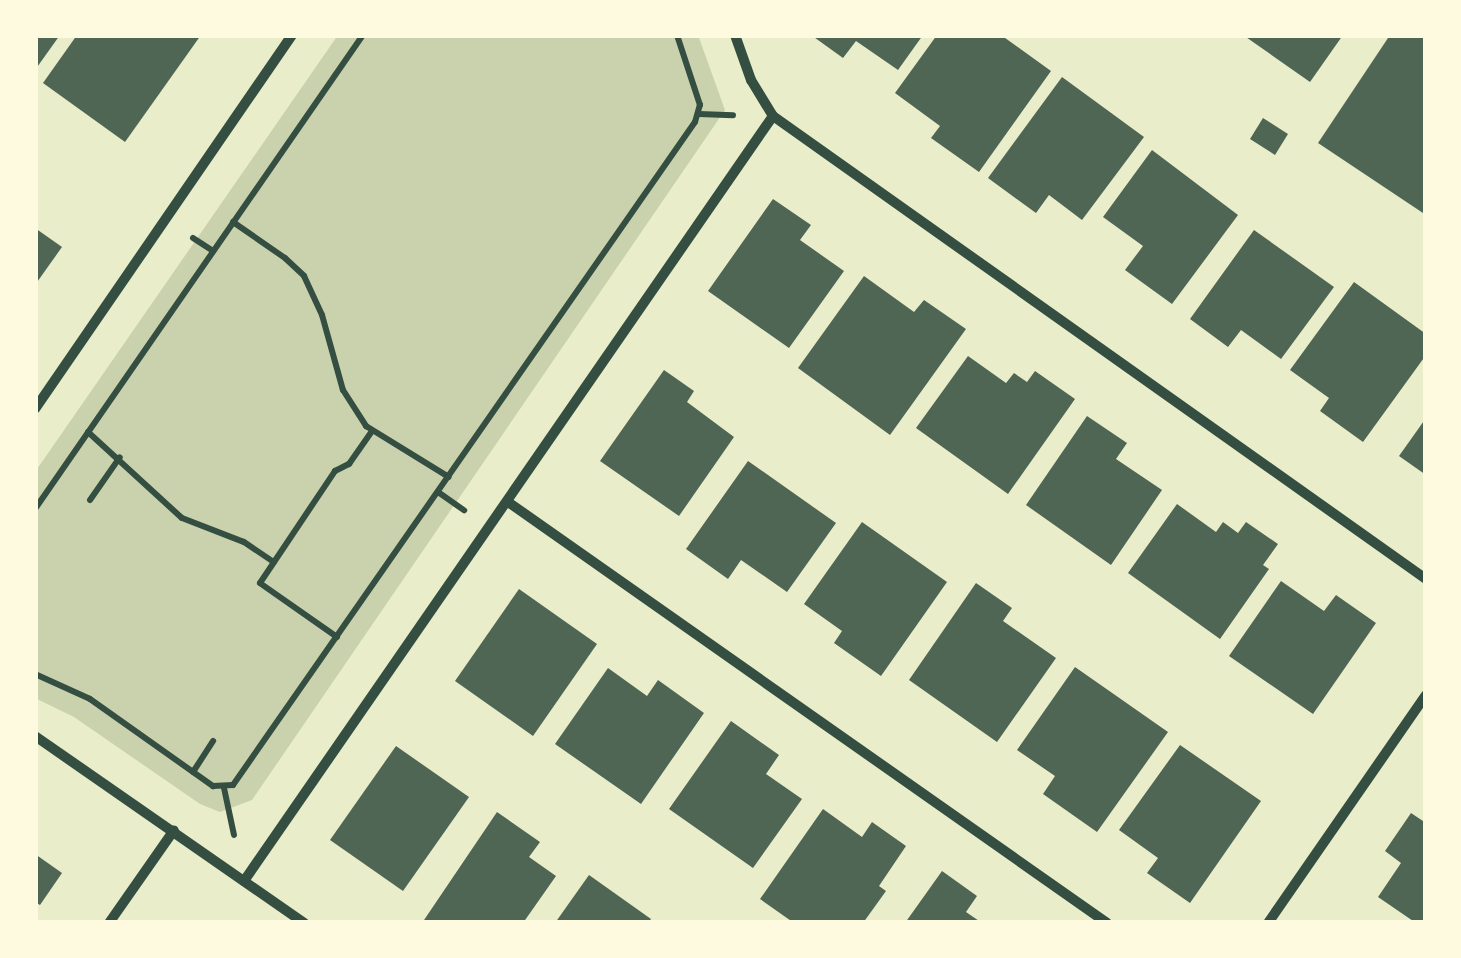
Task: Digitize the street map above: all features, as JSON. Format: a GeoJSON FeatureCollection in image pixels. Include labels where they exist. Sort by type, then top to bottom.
{"type":"FeatureCollection","features":[{"type":"Feature","properties":{"kind":"street"},"geometry":{"type":"LineString","coordinates":[[35,409],[292,35]]}},
{"type":"Feature","properties":{"kind":"street"},"geometry":{"type":"LineString","coordinates":[[734,35],[750,80],[773,116],[1426,578]]}},
{"type":"Feature","properties":{"kind":"street"},"geometry":{"type":"LineString","coordinates":[[244,881],[773,116]]}},
{"type":"Feature","properties":{"kind":"street"},"geometry":{"type":"LineString","coordinates":[[508,502],[1107,923]]}},
{"type":"Feature","properties":{"kind":"street"},"geometry":{"type":"LineString","coordinates":[[1268,923],[1426,694]]}},
{"type":"Feature","properties":{"kind":"street"},"geometry":{"type":"LineString","coordinates":[[35,736],[304,923]]}},
{"type":"Feature","properties":{"kind":"street"},"geometry":{"type":"LineString","coordinates":[[108,923],[174,830]]}},
{"type":"Feature","properties":{"kind":"path"},"geometry":{"type":"LineString","coordinates":[[35,508],[363,35]]}},
{"type":"Feature","properties":{"kind":"path"},"geometry":{"type":"LineString","coordinates":[[35,674],[90,700],[213,786],[233,785],[695,122],[700,105],[677,35]]}},
{"type":"Feature","properties":{"kind":"path"},"geometry":{"type":"LineString","coordinates":[[233,222],[286,258],[304,276],[322,315],[344,390],[371,432],[449,477]]}},
{"type":"Feature","properties":{"kind":"path"},"geometry":{"type":"LineString","coordinates":[[88,432],[120,456],[153,495],[182,518],[244,542],[274,562]]}},
{"type":"Feature","properties":{"kind":"path"},"geometry":{"type":"LineString","coordinates":[[337,637],[260,583],[335,470],[349,464],[371,432]]}},
{"type":"Feature","properties":{"kind":"path"},"geometry":{"type":"LineString","coordinates":[[90,500],[120,456]]}},
{"type":"Feature","properties":{"kind":"path"},"geometry":{"type":"LineString","coordinates":[[193,772],[213,741]]}},
{"type":"Feature","properties":{"kind":"green space"},"geometry":{"type":"Polygon","coordinates":[[[338,35],[698,35],[725,110],[252,800],[220,812],[200,804],[74,717],[35,698],[35,472],[338,35]]]}},
{"type":"Feature","properties":{"kind":"building"},"geometry":{"type":"Polygon","coordinates":[[[35,35],[60,35],[35,70],[35,35]]]}},
{"type":"Feature","properties":{"kind":"building"},"geometry":{"type":"Polygon","coordinates":[[[77,35],[201,35],[125,142],[43,83],[77,35]]]}},
{"type":"Feature","properties":{"kind":"building"},"geometry":{"type":"Polygon","coordinates":[[[811,35],[923,35],[898,70],[856,41],[843,58],[811,35]]]}},
{"type":"Feature","properties":{"kind":"building"},"geometry":{"type":"Polygon","coordinates":[[[937,35],[1001,35],[1051,71],[979,172],[931,138],[940,126],[895,93],[937,35]]]}},
{"type":"Feature","properties":{"kind":"building"},"geometry":{"type":"Polygon","coordinates":[[[1243,35],[1343,35],[1310,82],[1243,35]]]}},
{"type":"Feature","properties":{"kind":"building"},"geometry":{"type":"Polygon","coordinates":[[[1390,35],[1426,35],[1426,215],[1318,143],[1390,35]]]}},
{"type":"Feature","properties":{"kind":"building"},"geometry":{"type":"Polygon","coordinates":[[[1062,77],[1144,137],[1082,220],[1049,195],[1036,213],[988,178],[1062,77]]]}},
{"type":"Feature","properties":{"kind":"building"},"geometry":{"type":"Polygon","coordinates":[[[1263,118],[1288,134],[1275,155],[1250,139],[1263,118]]]}},
{"type":"Feature","properties":{"kind":"building"},"geometry":{"type":"Polygon","coordinates":[[[1152,150],[1238,215],[1172,304],[1125,270],[1143,246],[1103,217],[1152,150]]]}},
{"type":"Feature","properties":{"kind":"building"},"geometry":{"type":"Polygon","coordinates":[[[773,199],[811,225],[800,240],[844,271],[789,348],[708,291],[773,199]]]}},
{"type":"Feature","properties":{"kind":"building"},"geometry":{"type":"Polygon","coordinates":[[[35,228],[62,247],[35,285],[35,228]]]}},
{"type":"Feature","properties":{"kind":"building"},"geometry":{"type":"Polygon","coordinates":[[[1254,230],[1334,287],[1281,359],[1241,330],[1228,347],[1190,319],[1254,230]]]}},
{"type":"Feature","properties":{"kind":"building"},"geometry":{"type":"Polygon","coordinates":[[[864,276],[914,312],[924,300],[966,329],[890,435],[798,368],[864,276]]]}},
{"type":"Feature","properties":{"kind":"building"},"geometry":{"type":"Polygon","coordinates":[[[1354,282],[1426,334],[1426,355],[1363,442],[1320,411],[1329,398],[1290,370],[1354,282]]]}},
{"type":"Feature","properties":{"kind":"building"},"geometry":{"type":"Polygon","coordinates":[[[968,356],[1006,383],[1014,373],[1027,382],[1035,371],[1075,399],[1008,494],[916,428],[968,356]]]}},
{"type":"Feature","properties":{"kind":"building"},"geometry":{"type":"Polygon","coordinates":[[[664,370],[694,391],[687,402],[734,437],[679,516],[600,461],[664,370]]]}},
{"type":"Feature","properties":{"kind":"building"},"geometry":{"type":"Polygon","coordinates":[[[1087,416],[1127,443],[1116,459],[1162,490],[1111,565],[1026,505],[1087,416]]]}},
{"type":"Feature","properties":{"kind":"building"},"geometry":{"type":"Polygon","coordinates":[[[1426,418],[1426,475],[1399,456],[1426,418]]]}},
{"type":"Feature","properties":{"kind":"building"},"geometry":{"type":"Polygon","coordinates":[[[748,461],[836,523],[787,592],[741,560],[728,579],[686,549],[748,461]]]}},
{"type":"Feature","properties":{"kind":"building"},"geometry":{"type":"Polygon","coordinates":[[[1177,504],[1216,532],[1223,522],[1238,533],[1246,522],[1278,544],[1263,565],[1269,569],[1220,639],[1128,573],[1177,504]]]}},
{"type":"Feature","properties":{"kind":"building"},"geometry":{"type":"Polygon","coordinates":[[[862,522],[947,582],[881,676],[834,643],[842,631],[804,604],[862,522]]]}},
{"type":"Feature","properties":{"kind":"building"},"geometry":{"type":"Polygon","coordinates":[[[1281,581],[1324,611],[1336,595],[1376,623],[1313,714],[1229,656],[1281,581]]]}},
{"type":"Feature","properties":{"kind":"building"},"geometry":{"type":"Polygon","coordinates":[[[976,583],[1012,608],[1003,621],[1056,658],[997,742],[909,680],[976,583]]]}},
{"type":"Feature","properties":{"kind":"building"},"geometry":{"type":"Polygon","coordinates":[[[519,589],[597,644],[533,736],[455,681],[519,589]]]}},
{"type":"Feature","properties":{"kind":"building"},"geometry":{"type":"Polygon","coordinates":[[[1075,667],[1168,732],[1097,832],[1043,794],[1055,776],[1017,750],[1075,667]]]}},
{"type":"Feature","properties":{"kind":"building"},"geometry":{"type":"Polygon","coordinates":[[[608,668],[647,696],[658,680],[704,713],[641,804],[555,744],[608,668]]]}},
{"type":"Feature","properties":{"kind":"building"},"geometry":{"type":"Polygon","coordinates":[[[731,721],[779,755],[766,774],[802,799],[753,868],[669,809],[731,721]]]}},
{"type":"Feature","properties":{"kind":"building"},"geometry":{"type":"Polygon","coordinates":[[[1180,745],[1261,801],[1190,903],[1147,873],[1158,858],[1119,830],[1180,745]]]}},
{"type":"Feature","properties":{"kind":"building"},"geometry":{"type":"Polygon","coordinates":[[[396,746],[469,797],[403,891],[330,840],[396,746]]]}},
{"type":"Feature","properties":{"kind":"building"},"geometry":{"type":"Polygon","coordinates":[[[823,809],[862,837],[872,822],[906,846],[879,886],[886,891],[863,923],[794,923],[760,899],[823,809]]]}},
{"type":"Feature","properties":{"kind":"building"},"geometry":{"type":"Polygon","coordinates":[[[497,812],[540,842],[529,857],[556,876],[523,923],[422,923],[497,812]]]}},
{"type":"Feature","properties":{"kind":"building"},"geometry":{"type":"Polygon","coordinates":[[[1411,813],[1426,823],[1426,923],[1416,923],[1378,897],[1401,863],[1385,851],[1411,813]]]}},
{"type":"Feature","properties":{"kind":"building"},"geometry":{"type":"Polygon","coordinates":[[[35,854],[62,873],[40,905],[35,902],[35,854]]]}},
{"type":"Feature","properties":{"kind":"building"},"geometry":{"type":"Polygon","coordinates":[[[942,871],[977,896],[966,912],[982,923],[905,923],[942,871]]]}},
{"type":"Feature","properties":{"kind":"building"},"geometry":{"type":"Polygon","coordinates":[[[589,875],[651,919],[648,923],[555,923],[589,875]]]}}]}
